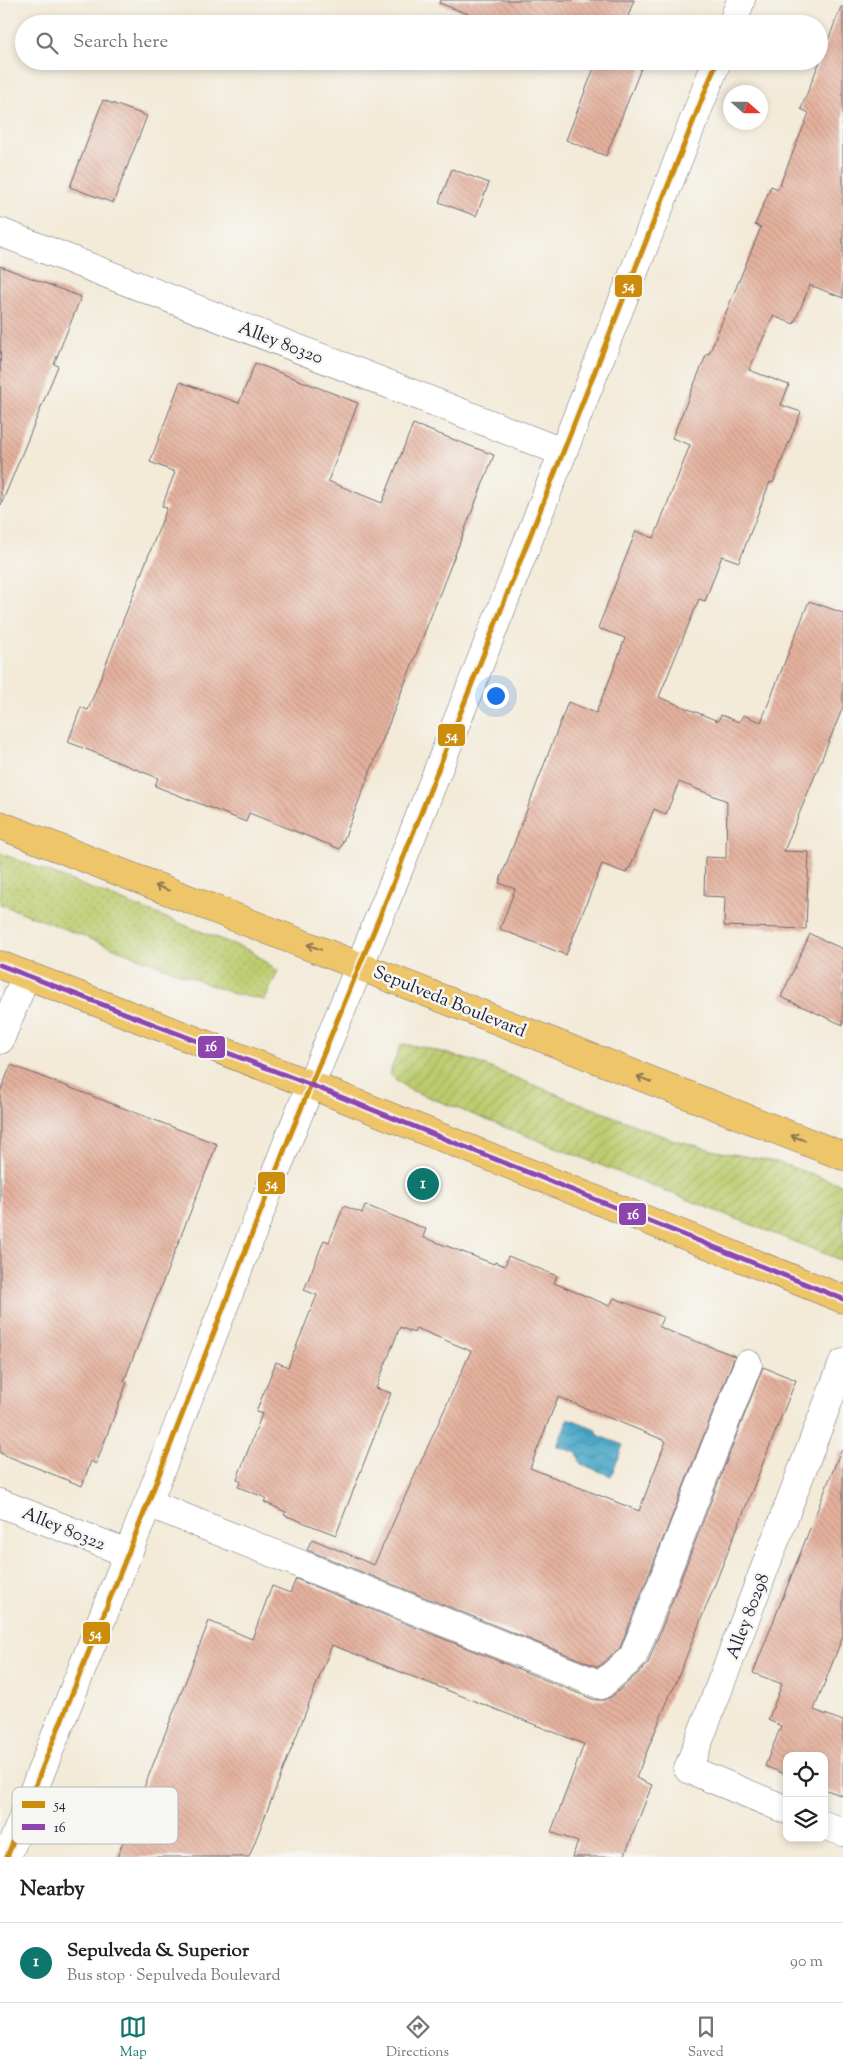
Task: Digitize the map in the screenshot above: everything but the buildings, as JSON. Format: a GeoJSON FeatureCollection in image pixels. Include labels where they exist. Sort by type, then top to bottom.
{"type":"FeatureCollection","features":[{"type":"Feature","properties":{"kind":"main road","name":"Sepulveda Boulevard"},"geometry":{"type":"LineString","coordinates":[[0,825],[843,1156]]}},
{"type":"Feature","properties":{"kind":"main road"},"geometry":{"type":"LineString","coordinates":[[0,965],[311,1085],[843,1299]]}},
{"type":"Feature","properties":{"kind":"street"},"geometry":{"type":"LineString","coordinates":[[735,15],[741,0]]}},
{"type":"Feature","properties":{"kind":"street"},"geometry":{"type":"LineString","coordinates":[[35,1787],[713,70]]}},
{"type":"Feature","properties":{"kind":"street","name":"Alley 80320"},"geometry":{"type":"LineString","coordinates":[[0,232],[562,452]]}},
{"type":"Feature","properties":{"kind":"street"},"geometry":{"type":"LineString","coordinates":[[0,1040],[26,975]]}},
{"type":"Feature","properties":{"kind":"street","name":"Alley 80298"},"geometry":{"type":"LineString","coordinates":[[783,1808],[688,1769],[843,1363]]}},
{"type":"Feature","properties":{"kind":"street"},"geometry":{"type":"LineString","coordinates":[[148,1503],[602,1685],[633,1657],[748,1364]]}},
{"type":"Feature","properties":{"kind":"street","name":"Alley 80322"},"geometry":{"type":"LineString","coordinates":[[0,1503],[127,1553]]}},
{"type":"Feature","properties":{"kind":"street"},"geometry":{"type":"LineString","coordinates":[[828,1826],[843,1832]]}},
{"type":"Feature","properties":{"kind":"street"},"geometry":{"type":"LineString","coordinates":[[7,1857],[12,1844]]}},
{"type":"Feature","properties":{"kind":"green space"},"geometry":{"type":"Polygon","coordinates":[[[0,853],[251,951],[278,971],[265,1000],[231,993],[0,904],[0,853]]]}},
{"type":"Feature","properties":{"kind":"green space"},"geometry":{"type":"Polygon","coordinates":[[[401,1044],[423,1047],[473,1061],[668,1138],[716,1151],[777,1162],[843,1185],[843,1261],[408,1089],[389,1074],[401,1044]]]}},
{"type":"Feature","properties":{"kind":"water"},"geometry":{"type":"Polygon","coordinates":[[[568,1418],[596,1429],[599,1436],[623,1445],[611,1476],[581,1464],[577,1453],[557,1446],[568,1418]]]}},
{"type":"Feature","properties":{"kind":"transit line","name":"54"},"geometry":{"type":"LineString","coordinates":[[35,1787],[148,1503],[289,1138],[393,884],[713,70]]}},
{"type":"Feature","properties":{"kind":"transit line","name":"16"},"geometry":{"type":"LineString","coordinates":[[0,965],[311,1085],[843,1299]]}},
{"type":"Feature","properties":{"kind":"transit line","name":"54"},"geometry":{"type":"LineString","coordinates":[[7,1857],[12,1844]]}},
{"type":"Feature","properties":{"kind":"place","name":"Sepulveda & Superior"},"geometry":{"type":"Point","coordinates":[423,1184]}}]}
